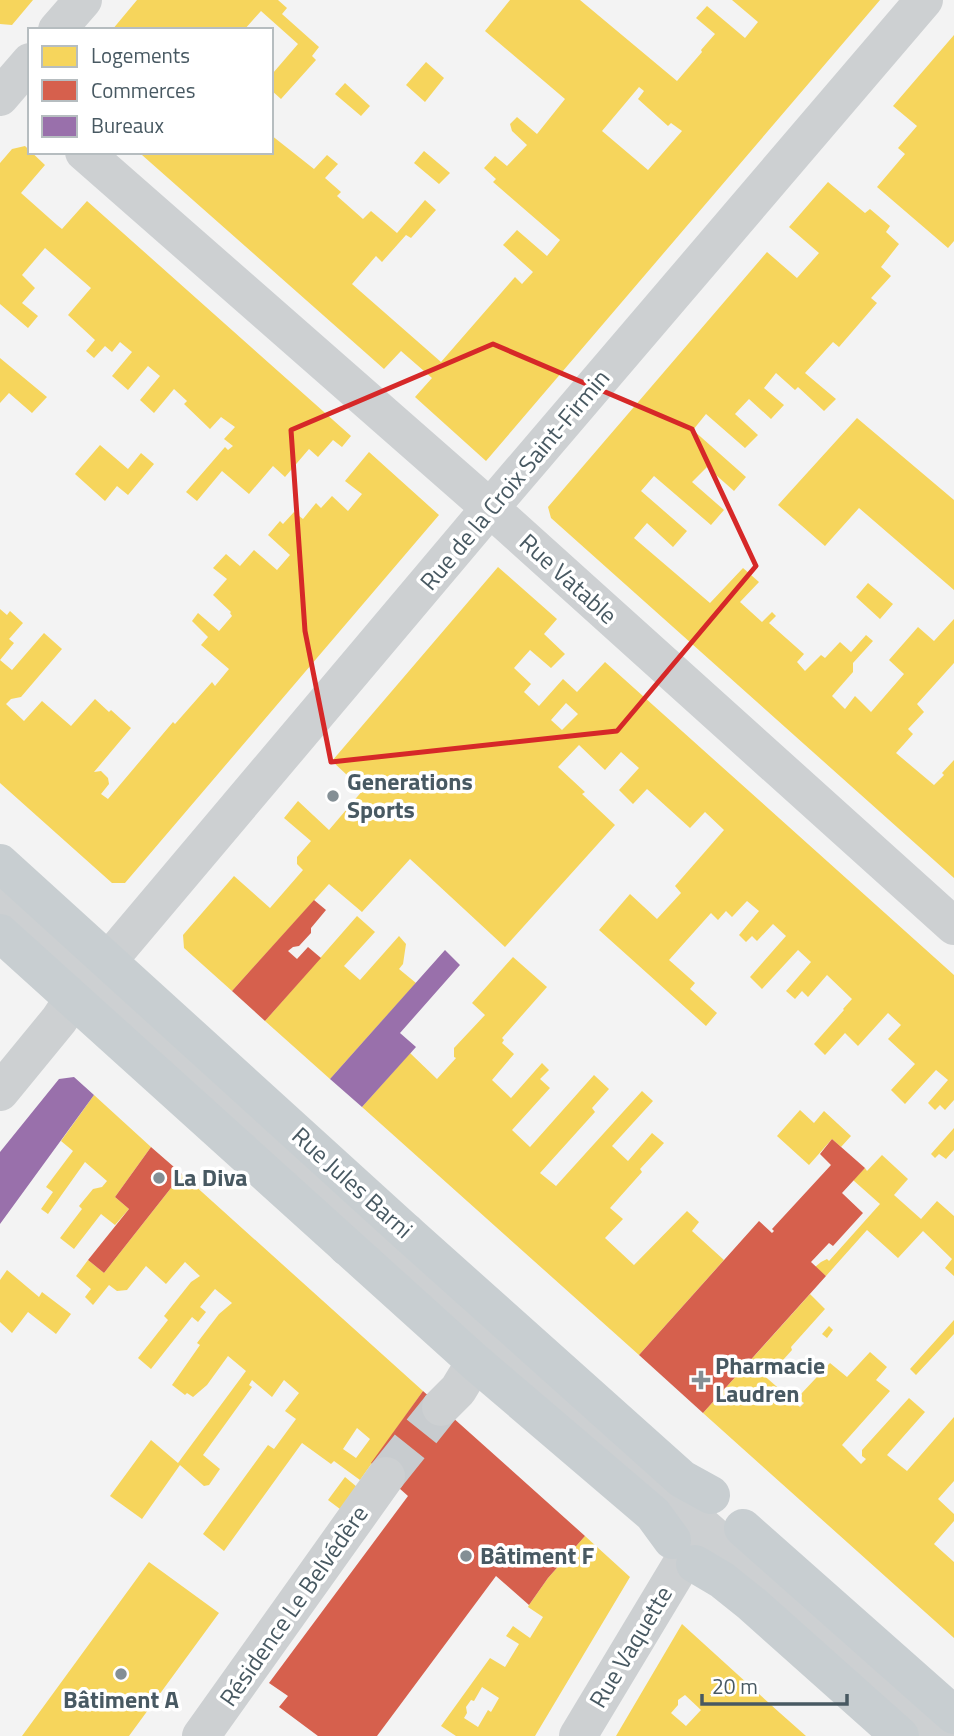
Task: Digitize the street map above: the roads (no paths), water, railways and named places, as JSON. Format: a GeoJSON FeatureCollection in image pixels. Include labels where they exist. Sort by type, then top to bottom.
{"type":"FeatureCollection","features":[{"type":"Feature","properties":{"kind":"main road","name":"Rue Jules Barni"},"geometry":{"type":"LineString","coordinates":[[0,863],[682,1479],[689,1533]]}},
{"type":"Feature","properties":{"kind":"main road","name":"Rue Jules Barni"},"geometry":{"type":"LineString","coordinates":[[0,933],[475,1362],[653,1514],[689,1533],[722,1580],[900,1736]]}},
{"type":"Feature","properties":{"kind":"main road"},"geometry":{"type":"LineString","coordinates":[[720,1498],[736,1509],[738,1541],[720,1564],[708,1566],[689,1533],[720,1498]]}},
{"type":"Feature","properties":{"kind":"main road"},"geometry":{"type":"LineString","coordinates":[[738,1541],[954,1715]]}},
{"type":"Feature","properties":{"kind":"street"},"geometry":{"type":"LineString","coordinates":[[59,28],[83,0]]}},
{"type":"Feature","properties":{"kind":"street","name":"Rue de la Croix Saint-Firmin"},"geometry":{"type":"LineString","coordinates":[[108,961],[924,0]]}},
{"type":"Feature","properties":{"kind":"street","name":"Rue Vatable"},"geometry":{"type":"LineString","coordinates":[[86,154],[490,508],[954,926]]}},
{"type":"Feature","properties":{"kind":"street"},"geometry":{"type":"LineString","coordinates":[[0,900],[361,1226],[406,1232]]}},
{"type":"Feature","properties":{"kind":"street"},"geometry":{"type":"LineString","coordinates":[[0,1092],[73,999]]}},
{"type":"Feature","properties":{"kind":"street"},"geometry":{"type":"LineString","coordinates":[[346,1247],[398,1257],[689,1533]]}},
{"type":"Feature","properties":{"kind":"street"},"geometry":{"type":"LineString","coordinates":[[441,1407],[458,1390],[475,1362]]}},
{"type":"Feature","properties":{"kind":"street","name":"Résidence Le Belvédère"},"geometry":{"type":"LineString","coordinates":[[205,1735],[386,1476]]}},
{"type":"Feature","properties":{"kind":"street","name":"Rue Vaquette"},"geometry":{"type":"LineString","coordinates":[[578,1736],[689,1533]]}},
{"type":"Feature","properties":{"kind":"street"},"geometry":{"type":"LineString","coordinates":[[738,1541],[940,1736]]}},
{"type":"Feature","properties":{"kind":"tunnel"},"geometry":{"type":"LineString","coordinates":[[386,1476],[441,1407]]}},
{"type":"Feature","properties":{"kind":"place","name":"Generations Sports"},"geometry":{"type":"Point","coordinates":[333,796]}},
{"type":"Feature","properties":{"kind":"place","name":"La Diva"},"geometry":{"type":"Point","coordinates":[159,1178]}},
{"type":"Feature","properties":{"kind":"place","name":"Pharmacie Laudren"},"geometry":{"type":"Point","coordinates":[701,1380]}},
{"type":"Feature","properties":{"kind":"place","name":"Bâtiment F"},"geometry":{"type":"Point","coordinates":[466,1556]}},
{"type":"Feature","properties":{"kind":"place","name":"Bâtiment A"},"geometry":{"type":"Point","coordinates":[121,1674]}}]}
